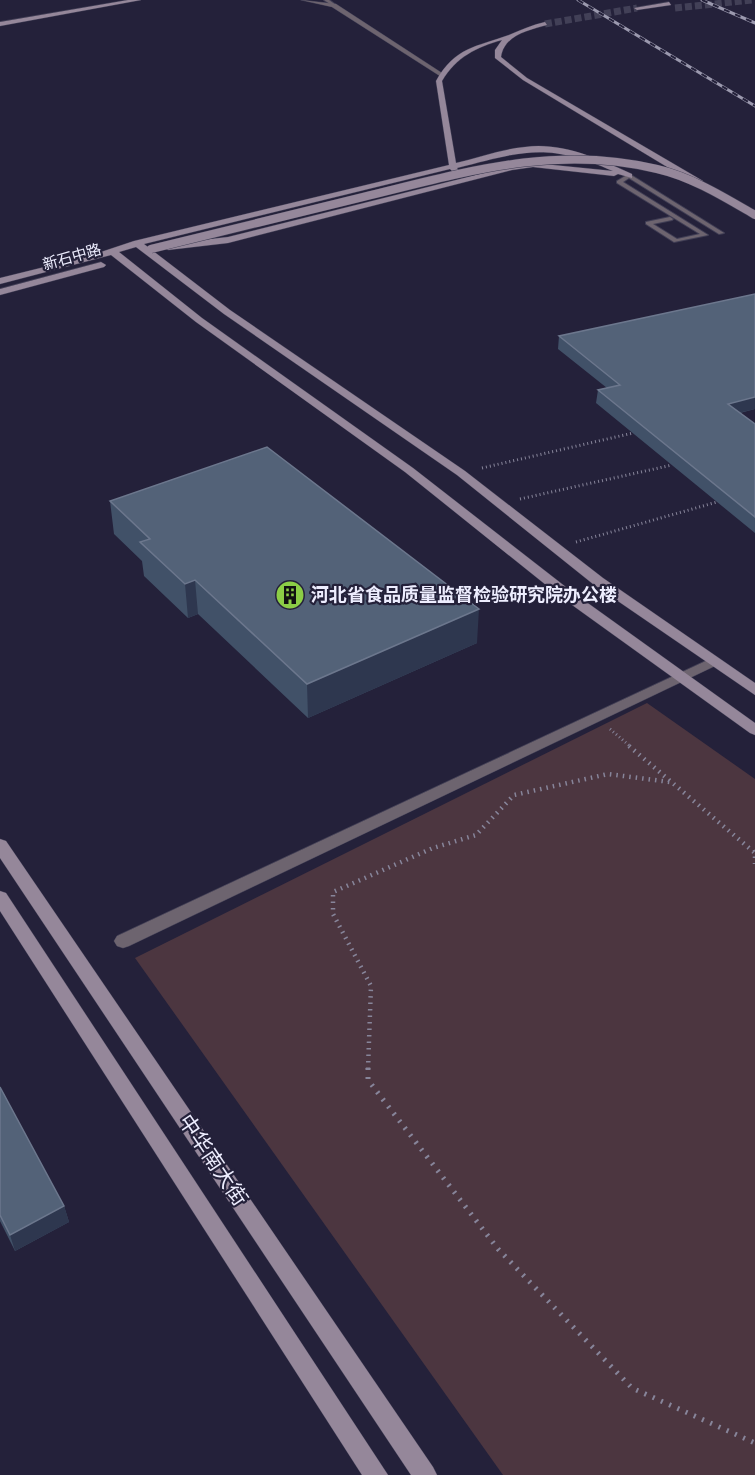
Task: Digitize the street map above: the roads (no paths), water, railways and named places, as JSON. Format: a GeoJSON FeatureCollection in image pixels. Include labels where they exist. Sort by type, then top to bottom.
{"type":"FeatureCollection","features":[{"type":"Feature","properties":{"kind":"main road"},"geometry":{"type":"LineString","coordinates":[[0,18],[104,0]]}},
{"type":"Feature","properties":{"kind":"main road"},"geometry":{"type":"LineString","coordinates":[[0,24],[138,0]]}},
{"type":"Feature","properties":{"kind":"main road"},"geometry":{"type":"LineString","coordinates":[[637,8],[672,6],[645,12]]}},
{"type":"Feature","properties":{"kind":"main road"},"geometry":{"type":"LineString","coordinates":[[545,24],[524,29],[512,36],[501,46],[498,58],[525,80],[755,215]]}},
{"type":"Feature","properties":{"kind":"main road"},"geometry":{"type":"LineString","coordinates":[[461,181],[453,167],[440,91],[442,75],[461,55],[472,49],[512,36],[555,27]]}},
{"type":"Feature","properties":{"kind":"main road"},"geometry":{"type":"LineString","coordinates":[[145,248],[524,149],[546,148],[588,156],[628,176]]}},
{"type":"Feature","properties":{"kind":"main road"},"geometry":{"type":"LineString","coordinates":[[145,248],[517,161],[583,159],[625,163],[661,170],[713,190]]}},
{"type":"Feature","properties":{"kind":"main road"},"geometry":{"type":"LineString","coordinates":[[145,248],[228,240],[533,165],[628,176]]}},
{"type":"Feature","properties":{"kind":"main road"},"geometry":{"type":"LineString","coordinates":[[145,248],[227,312],[460,473],[555,548],[712,662],[755,690]]}},
{"type":"Feature","properties":{"kind":"main road","name":"新石中路"},"geometry":{"type":"LineString","coordinates":[[0,280],[145,248]]}},
{"type":"Feature","properties":{"kind":"main road"},"geometry":{"type":"LineString","coordinates":[[116,255],[199,320],[409,470],[566,594],[755,730]]}},
{"type":"Feature","properties":{"kind":"main road","name":"新石中路"},"geometry":{"type":"LineString","coordinates":[[0,292],[74,274],[116,255]]}},
{"type":"Feature","properties":{"kind":"main road","name":"中华南大街"},"geometry":{"type":"LineString","coordinates":[[0,845],[425,1475]]}},
{"type":"Feature","properties":{"kind":"main road","name":"中华南大街"},"geometry":{"type":"LineString","coordinates":[[0,897],[376,1475]]}},
{"type":"Feature","properties":{"kind":"street"},"geometry":{"type":"LineString","coordinates":[[304,0],[334,5],[442,75]]}},
{"type":"Feature","properties":{"kind":"street"},"geometry":{"type":"LineString","coordinates":[[123,941],[712,662]]}},
{"type":"Feature","properties":{"kind":"lane"},"geometry":{"type":"LineString","coordinates":[[326,0],[334,5]]}},
{"type":"Feature","properties":{"kind":"lane"},"geometry":{"type":"LineString","coordinates":[[670,219],[648,223],[676,241],[705,235],[620,182],[628,176],[721,233]]}},
{"type":"Feature","properties":{"kind":"tunnel"},"geometry":{"type":"LineString","coordinates":[[675,8],[752,0]]}},
{"type":"Feature","properties":{"kind":"tunnel"},"geometry":{"type":"LineString","coordinates":[[545,24],[637,8]]}},
{"type":"Feature","properties":{"kind":"railway"},"geometry":{"type":"LineString","coordinates":[[578,0],[755,106]]}},
{"type":"Feature","properties":{"kind":"railway"},"geometry":{"type":"LineString","coordinates":[[702,0],[755,23]]}},
{"type":"Feature","properties":{"kind":"place","name":"河北省食品质量监督检验研究院办公楼"},"geometry":{"type":"Point","coordinates":[290,595]}}]}
